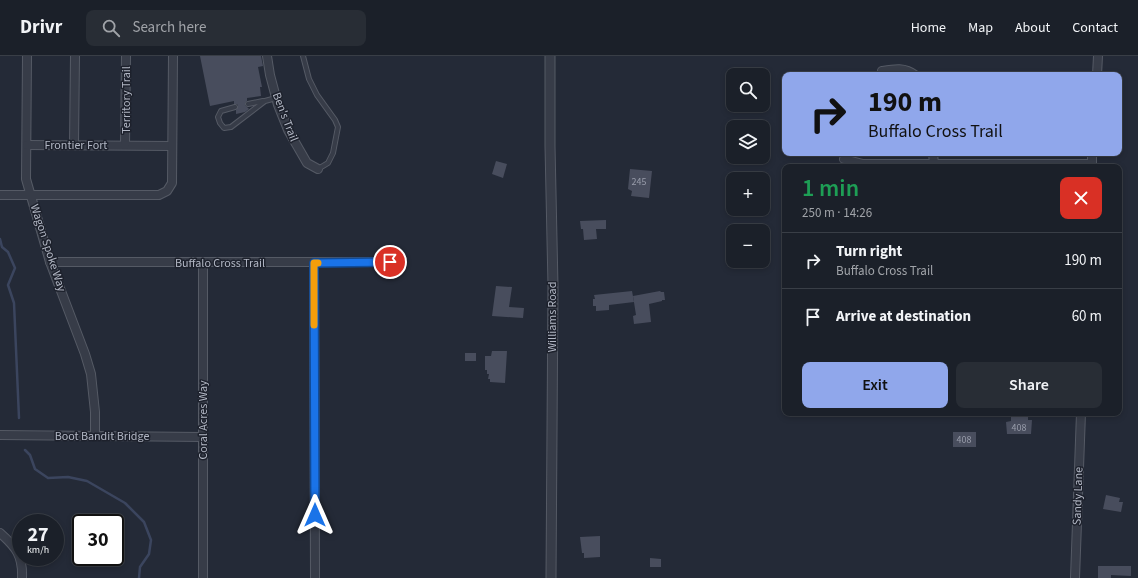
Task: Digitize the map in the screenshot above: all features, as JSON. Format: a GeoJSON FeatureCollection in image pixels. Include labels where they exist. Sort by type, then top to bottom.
{"type":"FeatureCollection","features":[{"type":"Feature","properties":{"kind":"street","name":"Wagon Spoke Way"},"geometry":{"type":"LineString","coordinates":[[28,56],[26,179],[50,262],[85,354],[91,374],[95,412],[95,436]]}},
{"type":"Feature","properties":{"kind":"street"},"geometry":{"type":"LineString","coordinates":[[74,145],[75,56]]}},
{"type":"Feature","properties":{"kind":"street","name":"Territory Trail"},"geometry":{"type":"LineString","coordinates":[[125,145],[126,56]]}},
{"type":"Feature","properties":{"kind":"street"},"geometry":{"type":"LineString","coordinates":[[0,195],[159,195],[167,191],[172,183],[173,56]]}},
{"type":"Feature","properties":{"kind":"street","name":"Ben's Trail"},"geometry":{"type":"LineString","coordinates":[[267,56],[276,98],[288,130],[307,163],[318,169]]}},
{"type":"Feature","properties":{"kind":"street","name":"Williams Road"},"geometry":{"type":"LineString","coordinates":[[550,56],[553,286],[551,578]]}},
{"type":"Feature","properties":{"kind":"street"},"geometry":{"type":"LineString","coordinates":[[1097,72],[1098,56]]}},
{"type":"Feature","properties":{"kind":"street"},"geometry":{"type":"LineString","coordinates":[[882,70],[897,68],[910,72]]}},
{"type":"Feature","properties":{"kind":"street","name":"Frontier Fort"},"geometry":{"type":"LineString","coordinates":[[27,145],[172,146]]}},
{"type":"Feature","properties":{"kind":"street"},"geometry":{"type":"LineString","coordinates":[[844,159],[863,164],[934,164],[933,156]]}},
{"type":"Feature","properties":{"kind":"street","name":"Buffalo Cross Trail"},"geometry":{"type":"LineString","coordinates":[[50,262],[390,262]]}},
{"type":"Feature","properties":{"kind":"street","name":"Coral Acres Way"},"geometry":{"type":"LineString","coordinates":[[203,263],[203,578]]}},
{"type":"Feature","properties":{"kind":"street"},"geometry":{"type":"LineString","coordinates":[[314,263],[315,578]]}},
{"type":"Feature","properties":{"kind":"street","name":"Sandy Lane"},"geometry":{"type":"LineString","coordinates":[[1075,578],[1081,416]]}},
{"type":"Feature","properties":{"kind":"street","name":"Boot Bandit Bridge"},"geometry":{"type":"LineString","coordinates":[[0,435],[203,437]]}},
{"type":"Feature","properties":{"kind":"street"},"geometry":{"type":"LineString","coordinates":[[0,533],[13,544],[20,558],[22,578]]}},
{"type":"Feature","properties":{"kind":"lane"},"geometry":{"type":"LineString","coordinates":[[303,56],[309,79],[314,90],[335,120],[338,127],[333,153],[328,163],[318,169]]}},
{"type":"Feature","properties":{"kind":"lane"},"geometry":{"type":"LineString","coordinates":[[248,104],[276,98]]}},
{"type":"Feature","properties":{"kind":"lane"},"geometry":{"type":"LineString","coordinates":[[235,107],[221,111],[218,117],[220,124],[224,128],[231,127],[265,101]]}},
{"type":"Feature","properties":{"kind":"building"},"geometry":{"type":"Polygon","coordinates":[[[200,56],[261,56],[263,66],[258,67],[262,87],[260,87],[261,96],[247,98],[245,105],[249,109],[245,112],[236,114],[238,106],[237,104],[234,104],[234,101],[210,106],[200,56]]]}},
{"type":"Feature","properties":{"kind":"building"},"geometry":{"type":"Polygon","coordinates":[[[496,161],[507,164],[503,178],[492,174],[496,161]]]}},
{"type":"Feature","properties":{"kind":"building"},"geometry":{"type":"Polygon","coordinates":[[[630,169],[652,171],[649,198],[631,196],[632,191],[628,189],[630,169]]]}},
{"type":"Feature","properties":{"kind":"building"},"geometry":{"type":"Polygon","coordinates":[[[606,220],[606,229],[596,229],[597,239],[584,240],[583,229],[581,229],[580,221],[606,220]]]}},
{"type":"Feature","properties":{"kind":"building"},"geometry":{"type":"Polygon","coordinates":[[[496,286],[512,287],[509,307],[524,308],[523,318],[492,316],[496,286]]]}},
{"type":"Feature","properties":{"kind":"building"},"geometry":{"type":"Polygon","coordinates":[[[632,291],[634,302],[609,305],[609,310],[596,311],[596,306],[593,306],[593,299],[595,299],[594,295],[632,291]]]}},
{"type":"Feature","properties":{"kind":"building"},"geometry":{"type":"Polygon","coordinates":[[[660,291],[664,292],[665,300],[649,304],[651,322],[634,324],[633,316],[636,315],[633,296],[660,291]]]}},
{"type":"Feature","properties":{"kind":"building"},"geometry":{"type":"Polygon","coordinates":[[[492,351],[507,351],[505,383],[490,382],[490,379],[488,379],[489,374],[487,374],[487,370],[485,370],[485,356],[491,356],[492,351]]]}},
{"type":"Feature","properties":{"kind":"building"},"geometry":{"type":"Polygon","coordinates":[[[465,353],[476,353],[476,361],[465,361],[465,353]]]}},
{"type":"Feature","properties":{"kind":"building"},"geometry":{"type":"Polygon","coordinates":[[[1011,416],[1028,416],[1028,420],[1032,420],[1031,434],[1007,434],[1006,422],[1011,421],[1011,416]]]}},
{"type":"Feature","properties":{"kind":"building"},"geometry":{"type":"Polygon","coordinates":[[[953,432],[976,432],[976,447],[953,447],[953,432]]]}},
{"type":"Feature","properties":{"kind":"building"},"geometry":{"type":"Polygon","coordinates":[[[1106,495],[1120,498],[1119,502],[1123,502],[1121,512],[1103,509],[1106,495]]]}},
{"type":"Feature","properties":{"kind":"building"},"geometry":{"type":"Polygon","coordinates":[[[600,536],[600,557],[584,558],[580,537],[600,536]]]}},
{"type":"Feature","properties":{"kind":"building"},"geometry":{"type":"Polygon","coordinates":[[[650,558],[661,559],[661,567],[650,567],[650,558]]]}},
{"type":"Feature","properties":{"kind":"building"},"geometry":{"type":"Polygon","coordinates":[[[1098,566],[1131,566],[1131,576],[1111,575],[1111,578],[1098,578],[1098,566]]]}},
{"type":"Feature","properties":{"kind":"waterway"},"geometry":{"type":"LineString","coordinates":[[0,239],[2,247],[8,252],[15,268],[8,285],[14,303],[19,418]]}},
{"type":"Feature","properties":{"kind":"waterway"},"geometry":{"type":"LineString","coordinates":[[25,450],[30,455],[35,469],[48,478],[68,477],[87,481],[125,503],[144,522],[151,540],[149,554],[140,567],[139,578]]}},
{"type":"Feature","properties":{"kind":"slow traffic"},"geometry":{"type":"LineString","coordinates":[[314,325],[314,263],[318,263]]}},
{"type":"Feature","properties":{"kind":"route"},"geometry":{"type":"LineString","coordinates":[[315,515],[314,263],[390,262]]}}]}
